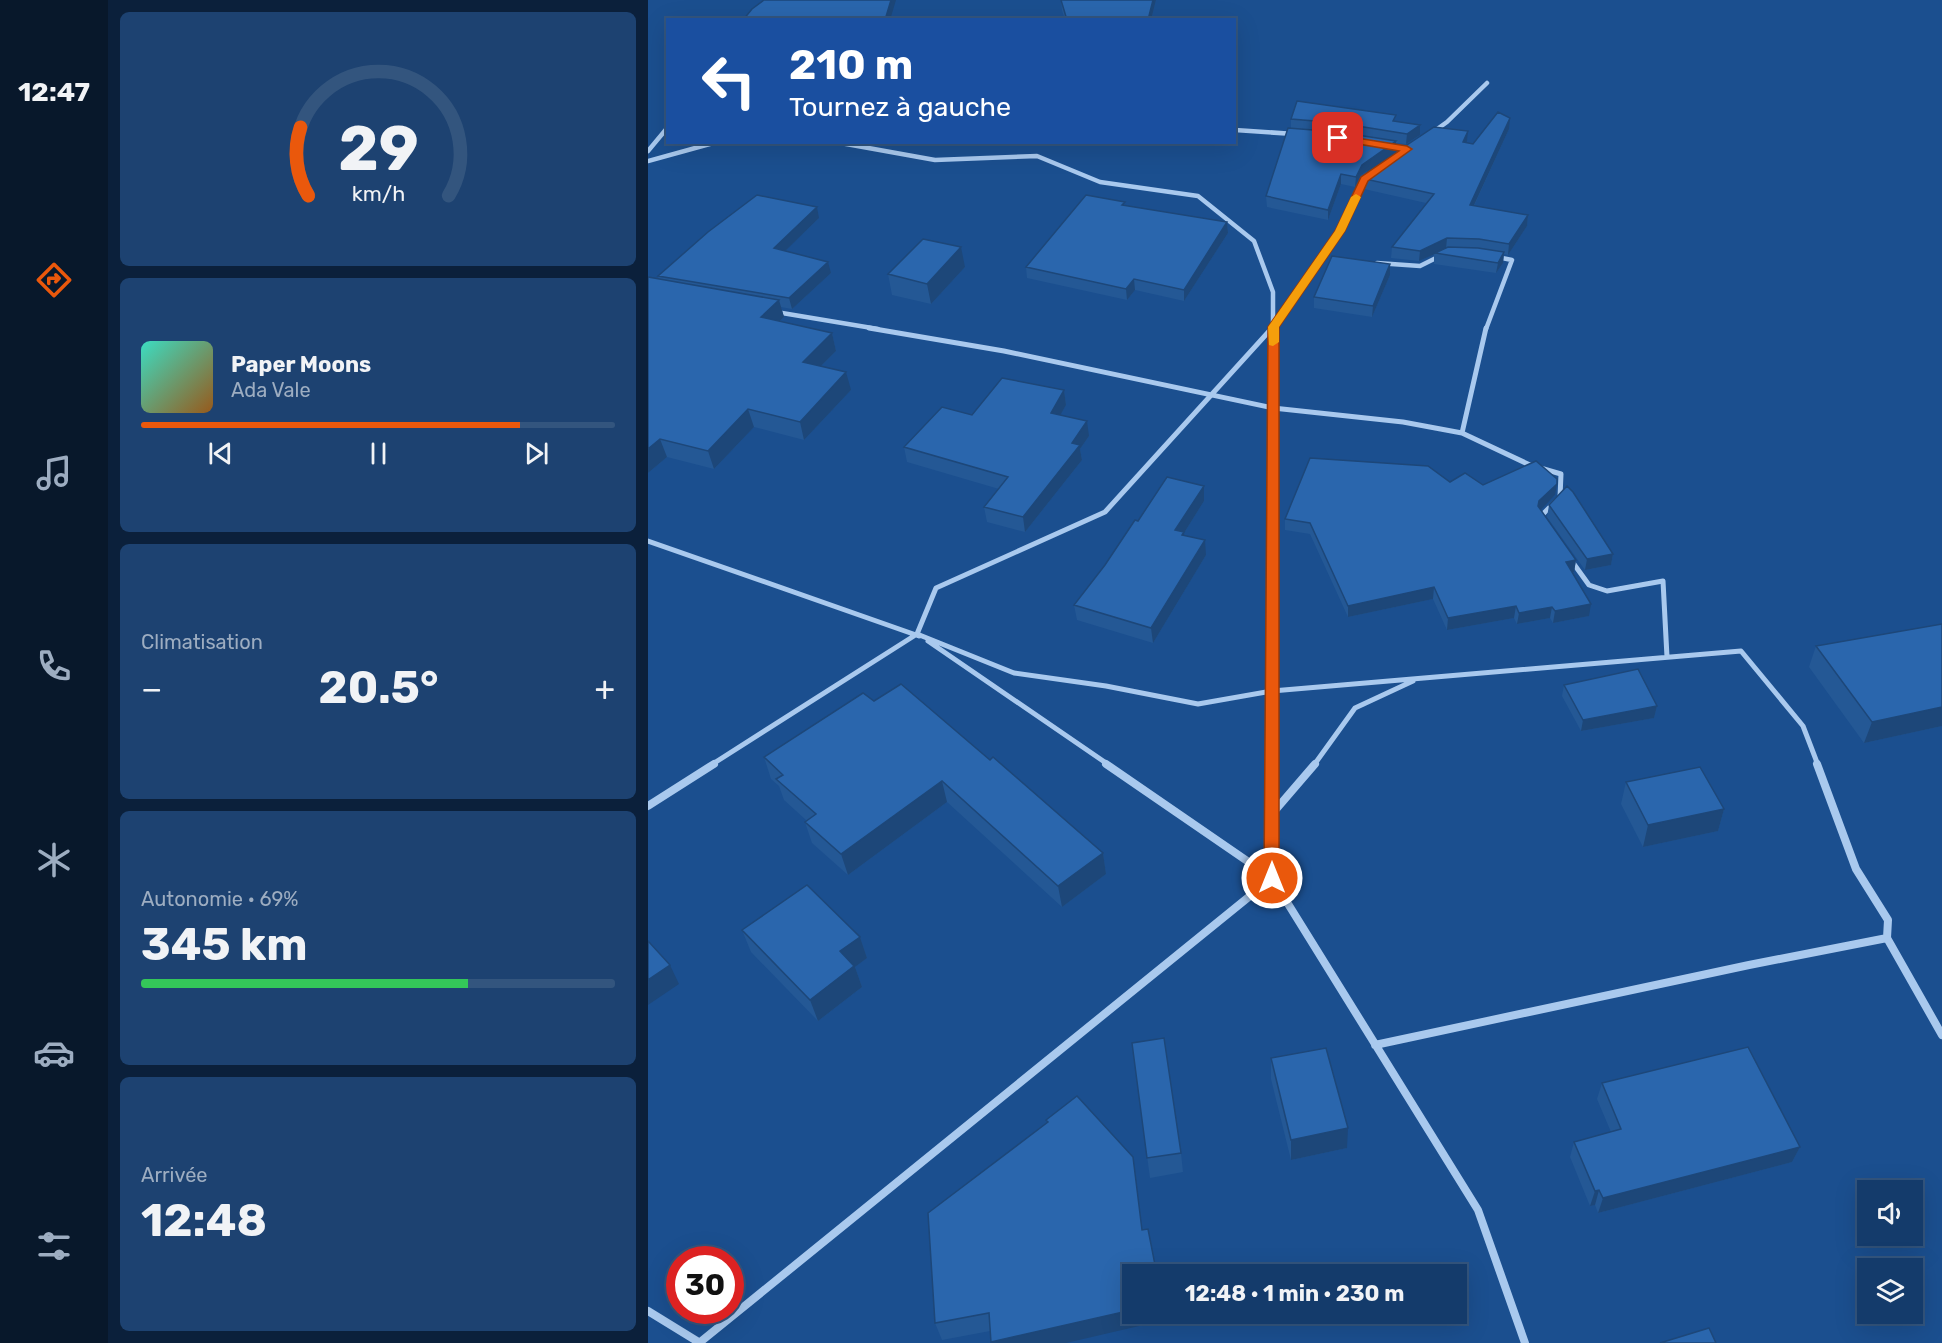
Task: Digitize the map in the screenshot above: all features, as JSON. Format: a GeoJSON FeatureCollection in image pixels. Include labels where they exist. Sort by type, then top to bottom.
{"type":"FeatureCollection","features":[{"type":"Feature","properties":{"kind":"street"},"geometry":{"type":"LineString","coordinates":[[1427,136],[1447,122],[1487,83]]}},
{"type":"Feature","properties":{"kind":"street"},"geometry":{"type":"LineString","coordinates":[[648,151],[666,129]]}},
{"type":"Feature","properties":{"kind":"street"},"geometry":{"type":"LineString","coordinates":[[1236,130],[1298,134]]}},
{"type":"Feature","properties":{"kind":"street"},"geometry":{"type":"LineString","coordinates":[[648,161],[710,144]]}},
{"type":"Feature","properties":{"kind":"street"},"geometry":{"type":"LineString","coordinates":[[846,144],[935,160],[1037,156],[1100,182],[1198,196],[1254,241],[1273,292],[1272,878]]}},
{"type":"Feature","properties":{"kind":"street"},"geometry":{"type":"LineString","coordinates":[[648,806],[917,634],[936,588],[1105,512],[1273,327],[1340,231],[1364,179],[1373,173]]}},
{"type":"Feature","properties":{"kind":"street"},"geometry":{"type":"LineString","coordinates":[[1365,262],[1420,266],[1446,253]]}},
{"type":"Feature","properties":{"kind":"street"},"geometry":{"type":"LineString","coordinates":[[1462,434],[1485,331],[1512,260],[1489,256]]}},
{"type":"Feature","properties":{"kind":"street"},"geometry":{"type":"LineString","coordinates":[[1322,258],[1332,259]]}},
{"type":"Feature","properties":{"kind":"street"},"geometry":{"type":"LineString","coordinates":[[765,310],[1004,351],[1273,408],[1403,422],[1462,434],[1530,465],[1561,474],[1560,497],[1541,516],[1547,524]]}},
{"type":"Feature","properties":{"kind":"street"},"geometry":{"type":"LineString","coordinates":[[648,541],[917,634],[1014,674],[1106,686],[1198,704],[1272,691],[1741,651],[1803,726],[1856,869],[1888,920],[1887,938],[1942,1035]]}},
{"type":"Feature","properties":{"kind":"street"},"geometry":{"type":"LineString","coordinates":[[1565,550],[1589,585],[1607,591],[1663,581],[1667,657]]}},
{"type":"Feature","properties":{"kind":"street"},"geometry":{"type":"LineString","coordinates":[[917,634],[1272,878],[1478,1210],[1525,1343]]}},
{"type":"Feature","properties":{"kind":"street"},"geometry":{"type":"LineString","coordinates":[[1272,814],[1316,763],[1354,708],[1419,678]]}},
{"type":"Feature","properties":{"kind":"street"},"geometry":{"type":"LineString","coordinates":[[648,1311],[699,1343],[1272,878]]}},
{"type":"Feature","properties":{"kind":"street"},"geometry":{"type":"LineString","coordinates":[[1375,1044],[1887,938]]}},
{"type":"Feature","properties":{"kind":"building"},"geometry":{"type":"Polygon","coordinates":[[[764,0],[891,0],[886,18],[745,18],[764,0]]]}},
{"type":"Feature","properties":{"kind":"building"},"geometry":{"type":"Polygon","coordinates":[[[1061,0],[1153,0],[1148,18],[1066,18],[1061,0]]]}},
{"type":"Feature","properties":{"kind":"building"},"geometry":{"type":"Polygon","coordinates":[[[1297,101],[1396,115],[1393,121],[1420,125],[1407,134],[1339,123],[1291,119],[1297,101]]]}},
{"type":"Feature","properties":{"kind":"building"},"geometry":{"type":"Polygon","coordinates":[[[1498,112],[1510,118],[1470,205],[1528,215],[1509,244],[1479,239],[1447,238],[1420,251],[1392,247],[1434,194],[1365,179],[1368,171],[1434,127],[1468,131],[1463,142],[1473,144],[1498,112]]]}},
{"type":"Feature","properties":{"kind":"building"},"geometry":{"type":"Polygon","coordinates":[[[1288,128],[1338,132],[1396,141],[1362,165],[1356,177],[1341,174],[1328,210],[1266,196],[1288,128]]]}},
{"type":"Feature","properties":{"kind":"building"},"geometry":{"type":"Polygon","coordinates":[[[757,195],[817,207],[774,248],[828,262],[789,298],[658,276],[708,232],[757,195]]]}},
{"type":"Feature","properties":{"kind":"building"},"geometry":{"type":"Polygon","coordinates":[[[1086,195],[1125,202],[1122,205],[1227,222],[1184,290],[1134,279],[1126,289],[1026,267],[1086,195]]]}},
{"type":"Feature","properties":{"kind":"building"},"geometry":{"type":"Polygon","coordinates":[[[923,239],[961,247],[927,284],[888,274],[923,239]]]}},
{"type":"Feature","properties":{"kind":"building"},"geometry":{"type":"Polygon","coordinates":[[[1448,247],[1504,252],[1498,263],[1435,253],[1448,247]]]}},
{"type":"Feature","properties":{"kind":"building"},"geometry":{"type":"Polygon","coordinates":[[[1332,256],[1390,264],[1373,306],[1314,297],[1332,256]]]}},
{"type":"Feature","properties":{"kind":"building"},"geometry":{"type":"Polygon","coordinates":[[[648,277],[779,300],[761,317],[832,333],[803,362],[846,372],[800,422],[748,409],[708,451],[660,439],[648,449],[648,277]]]}},
{"type":"Feature","properties":{"kind":"building"},"geometry":{"type":"Polygon","coordinates":[[[1002,378],[1064,390],[1051,413],[1087,421],[1072,443],[1080,445],[1023,517],[984,507],[1008,477],[904,447],[942,407],[972,415],[1002,378]]]}},
{"type":"Feature","properties":{"kind":"building"},"geometry":{"type":"Polygon","coordinates":[[[1310,458],[1428,466],[1450,482],[1465,473],[1483,485],[1536,461],[1557,479],[1557,484],[1539,501],[1538,506],[1576,560],[1566,562],[1591,604],[1555,611],[1552,607],[1519,613],[1516,606],[1448,618],[1434,587],[1348,606],[1310,523],[1285,519],[1310,458]]]}},
{"type":"Feature","properties":{"kind":"building"},"geometry":{"type":"Polygon","coordinates":[[[1167,477],[1204,486],[1175,530],[1184,532],[1182,535],[1205,540],[1151,628],[1074,605],[1105,565],[1135,520],[1138,521],[1167,477]]]}},
{"type":"Feature","properties":{"kind":"building"},"geometry":{"type":"Polygon","coordinates":[[[1567,486],[1613,554],[1587,559],[1549,505],[1567,486]]]}},
{"type":"Feature","properties":{"kind":"building"},"geometry":{"type":"Polygon","coordinates":[[[1942,624],[1942,707],[1872,722],[1816,646],[1942,624]]]}},
{"type":"Feature","properties":{"kind":"building"},"geometry":{"type":"Polygon","coordinates":[[[1638,669],[1657,706],[1583,720],[1564,685],[1638,669]]]}},
{"type":"Feature","properties":{"kind":"building"},"geometry":{"type":"Polygon","coordinates":[[[901,684],[990,760],[993,757],[1103,853],[1058,886],[942,781],[841,854],[805,822],[816,814],[776,779],[783,775],[764,757],[863,693],[874,701],[901,684]]]}},
{"type":"Feature","properties":{"kind":"building"},"geometry":{"type":"Polygon","coordinates":[[[1700,767],[1724,809],[1648,825],[1626,782],[1700,767]]]}},
{"type":"Feature","properties":{"kind":"building"},"geometry":{"type":"Polygon","coordinates":[[[807,885],[860,937],[840,951],[854,966],[810,1000],[742,930],[807,885]]]}},
{"type":"Feature","properties":{"kind":"building"},"geometry":{"type":"Polygon","coordinates":[[[648,941],[670,965],[648,980],[648,941]]]}},
{"type":"Feature","properties":{"kind":"building"},"geometry":{"type":"Polygon","coordinates":[[[1164,1038],[1181,1153],[1147,1158],[1132,1043],[1164,1038]]]}},
{"type":"Feature","properties":{"kind":"building"},"geometry":{"type":"Polygon","coordinates":[[[1748,1047],[1800,1147],[1603,1198],[1599,1190],[1595,1191],[1574,1142],[1621,1129],[1602,1083],[1748,1047]]]}},
{"type":"Feature","properties":{"kind":"building"},"geometry":{"type":"Polygon","coordinates":[[[1326,1048],[1348,1128],[1291,1140],[1271,1058],[1326,1048]]]}},
{"type":"Feature","properties":{"kind":"building"},"geometry":{"type":"Polygon","coordinates":[[[1077,1096],[1133,1157],[1142,1230],[1148,1229],[1155,1264],[1122,1264],[1122,1312],[991,1342],[989,1313],[935,1323],[928,1213],[1048,1122],[1046,1120],[1077,1096]]]}},
{"type":"Feature","properties":{"kind":"building"},"geometry":{"type":"Polygon","coordinates":[[[1709,1328],[1716,1343],[1660,1343],[1709,1328]]]}},
{"type":"Feature","properties":{"kind":"slow traffic"},"geometry":{"type":"LineString","coordinates":[[1273,342],[1273,327],[1340,231],[1356,197]]}},
{"type":"Feature","properties":{"kind":"route"},"geometry":{"type":"LineString","coordinates":[[1272,878],[1273,327],[1340,231],[1364,179],[1407,149],[1338,138]]}}]}
